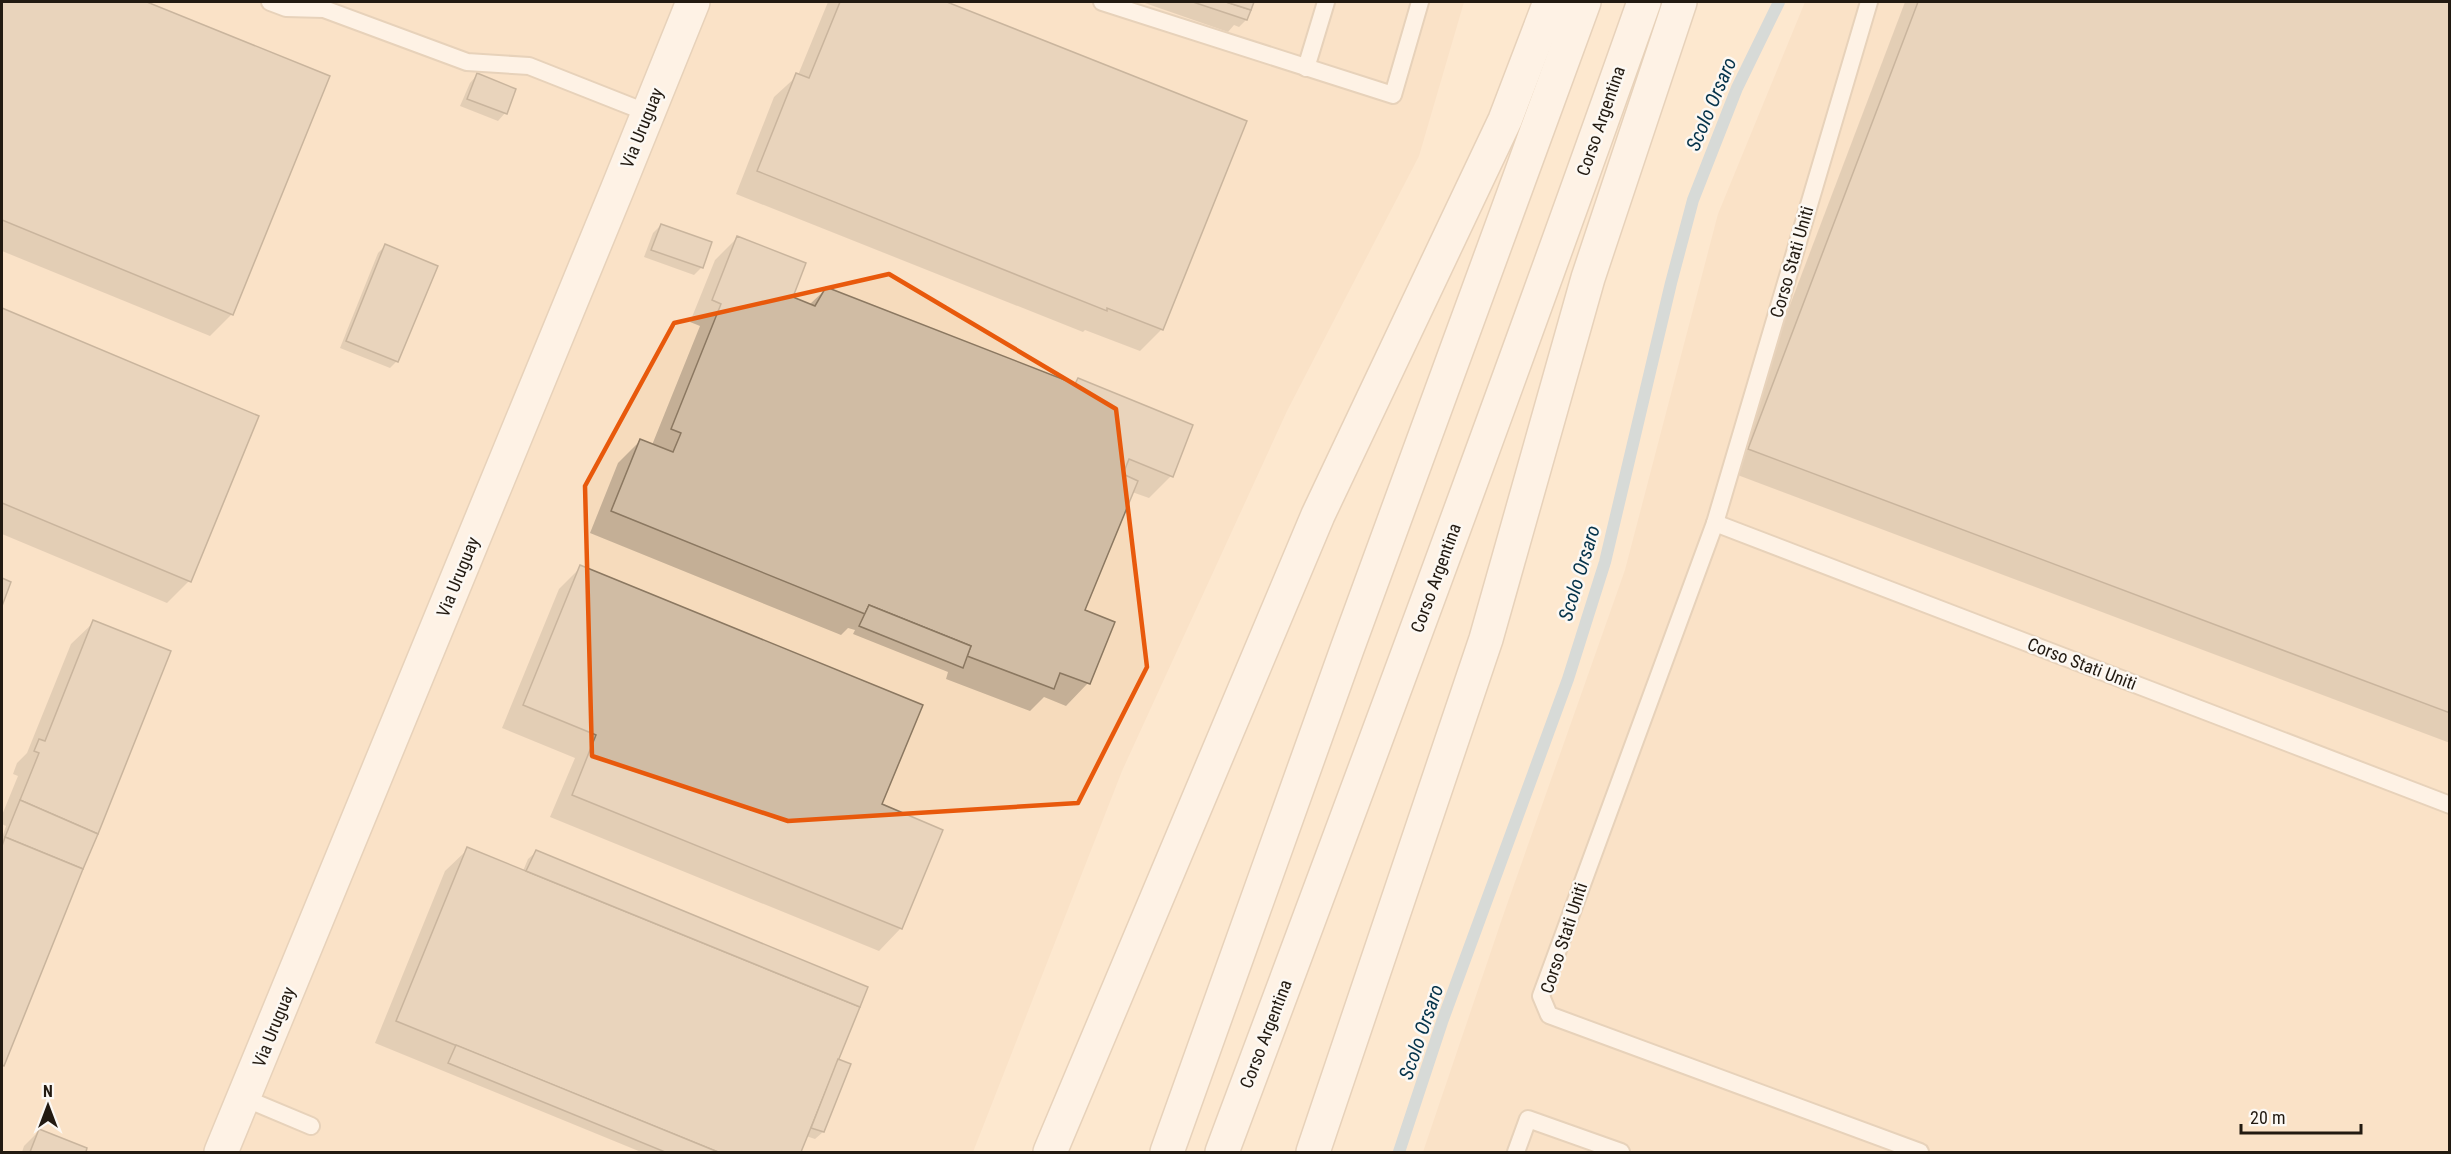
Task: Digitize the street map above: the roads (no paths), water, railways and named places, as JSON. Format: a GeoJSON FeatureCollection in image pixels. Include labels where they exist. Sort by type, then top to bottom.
{"type":"FeatureCollection","features":[{"type":"Feature","properties":{"kind":"main road","name":"Via Uruguay"},"geometry":{"type":"LineString","coordinates":[[222,1152],[693,2]]}},
{"type":"Feature","properties":{"kind":"main road"},"geometry":{"type":"LineString","coordinates":[[1050,1152],[1318,515],[1505,120],[1550,2]]}},
{"type":"Feature","properties":{"kind":"main road"},"geometry":{"type":"LineString","coordinates":[[1167,1152],[1347,649],[1584,2]]}},
{"type":"Feature","properties":{"kind":"main road","name":"Corso Argentina"},"geometry":{"type":"LineString","coordinates":[[1221,1152],[1413,643],[1644,2]]}},
{"type":"Feature","properties":{"kind":"main road"},"geometry":{"type":"LineString","coordinates":[[1313,1152],[1486,639],[1588,278],[1680,2]]}},
{"type":"Feature","properties":{"kind":"lane"},"geometry":{"type":"LineString","coordinates":[[270,2],[286,8],[324,9],[467,62],[530,66],[648,113]]}},
{"type":"Feature","properties":{"kind":"lane"},"geometry":{"type":"LineString","coordinates":[[1102,2],[1394,95],[1420,2]]}},
{"type":"Feature","properties":{"kind":"lane"},"geometry":{"type":"LineString","coordinates":[[1306,68],[1326,2]]}},
{"type":"Feature","properties":{"kind":"lane","name":"Corso Stati Uniti"},"geometry":{"type":"LineString","coordinates":[[1869,2],[1715,523],[1541,996],[1549,1015],[1920,1152]]}},
{"type":"Feature","properties":{"kind":"lane","name":"Corso Stati Uniti"},"geometry":{"type":"LineString","coordinates":[[1715,523],[2450,805]]}},
{"type":"Feature","properties":{"kind":"lane"},"geometry":{"type":"LineString","coordinates":[[244,1098],[311,1126]]}},
{"type":"Feature","properties":{"kind":"lane"},"geometry":{"type":"LineString","coordinates":[[1516,1152],[1528,1119],[1621,1152]]}},
{"type":"Feature","properties":{"kind":"waterway","name":"Scolo Orsaro"},"geometry":{"type":"LineString","coordinates":[[1399,1152],[1442,1022],[1568,679],[1605,562],[1693,200],[1737,88],[1779,2]]}}]}
